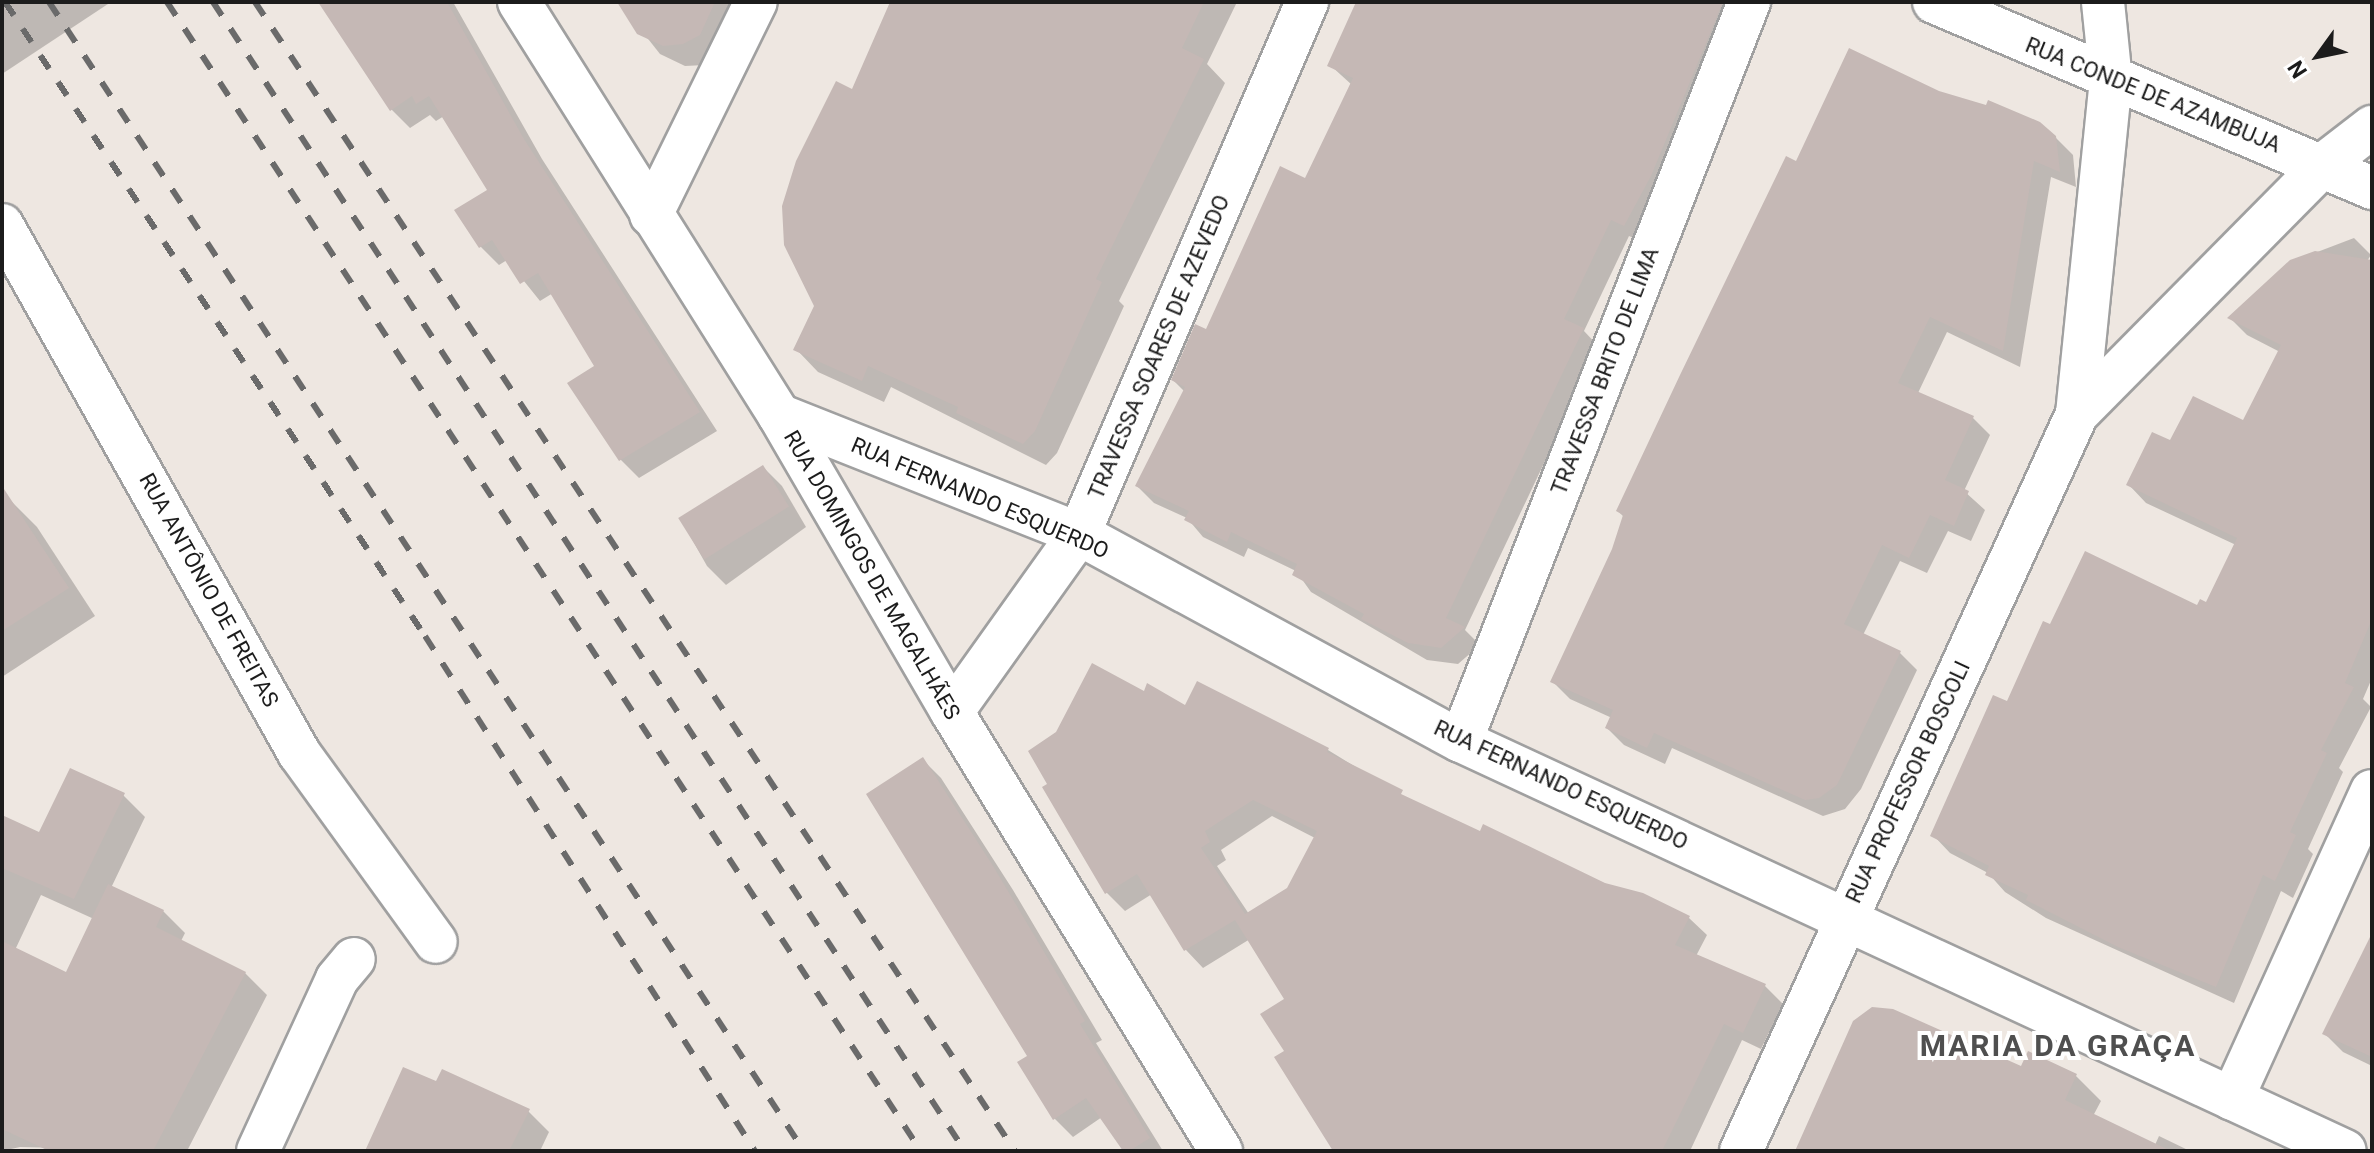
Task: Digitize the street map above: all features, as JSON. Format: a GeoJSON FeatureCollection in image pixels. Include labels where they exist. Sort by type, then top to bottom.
{"type":"FeatureCollection","features":[{"type":"Feature","properties":{"kind":"street","name":"RUA DOMINGOS DE MAGALHÃES"},"geometry":{"type":"LineString","coordinates":[[519,2],[779,415],[952,712],[1221,1151]]}},
{"type":"Feature","properties":{"kind":"street"},"geometry":{"type":"LineString","coordinates":[[651,215],[756,2]]}},
{"type":"Feature","properties":{"kind":"street","name":"TRAVESSA SOARES DE AZEVEDO"},"geometry":{"type":"LineString","coordinates":[[952,712],[1079,534],[1307,2]]}},
{"type":"Feature","properties":{"kind":"street","name":"TRAVESSA BRITO DE LIMA"},"geometry":{"type":"LineString","coordinates":[[1461,741],[1749,2]]}},
{"type":"Feature","properties":{"kind":"street","name":"RUA CONDE DE AZAMBUJA"},"geometry":{"type":"LineString","coordinates":[[1934,2],[2111,81],[2324,164],[2372,188]]}},
{"type":"Feature","properties":{"kind":"street","name":"RUA PROFESSOR BOSCOLI"},"geometry":{"type":"LineString","coordinates":[[1741,1151],[1845,917],[2077,414],[2111,81],[2103,2]]}},
{"type":"Feature","properties":{"kind":"street","name":"RUA PROFESSOR BOSCOLI"},"geometry":{"type":"LineString","coordinates":[[2077,414],[2324,164],[2372,127]]}},
{"type":"Feature","properties":{"kind":"street","name":"RUA ANTÔNIO DE FREITAS"},"geometry":{"type":"LineString","coordinates":[[9,238],[299,753],[436,942]]}},
{"type":"Feature","properties":{"kind":"street","name":"RUA FERNANDO ESQUERDO"},"geometry":{"type":"LineString","coordinates":[[779,415],[1079,534],[1461,741],[2345,1151]]}},
{"type":"Feature","properties":{"kind":"street"},"geometry":{"type":"LineString","coordinates":[[2232,1099],[2372,791]]}},
{"type":"Feature","properties":{"kind":"street"},"geometry":{"type":"LineString","coordinates":[[258,1151],[337,979],[354,959]]}},
{"type":"Feature","properties":{"kind":"building"},"geometry":{"type":"Polygon","coordinates":[[[318,2],[447,2],[524,139],[700,412],[619,461],[567,383],[594,366],[538,273],[520,284],[492,240],[479,248],[454,210],[487,190],[429,96],[416,104],[412,96],[390,111],[318,2]]]}},
{"type":"Feature","properties":{"kind":"building"},"geometry":{"type":"Polygon","coordinates":[[[617,2],[715,2],[700,35],[683,44],[663,46],[637,34],[617,2]]]}},
{"type":"Feature","properties":{"kind":"building"},"geometry":{"type":"Polygon","coordinates":[[[890,2],[1204,2],[1182,48],[1204,59],[1096,279],[1102,282],[1035,431],[1023,444],[956,413],[958,407],[868,366],[862,381],[793,350],[814,306],[784,245],[782,206],[796,161],[836,81],[852,89],[890,2]]]}},
{"type":"Feature","properties":{"kind":"building"},"geometry":{"type":"Polygon","coordinates":[[[1356,2],[1723,2],[1651,176],[1624,226],[1611,220],[1564,319],[1584,328],[1446,618],[1465,627],[1441,648],[1408,643],[1361,619],[1364,614],[1292,575],[1297,564],[1231,532],[1227,542],[1184,520],[1189,511],[1135,486],[1185,387],[1171,380],[1195,324],[1206,329],[1280,166],[1305,178],[1353,78],[1327,66],[1356,2]]]}},
{"type":"Feature","properties":{"kind":"building"},"geometry":{"type":"Polygon","coordinates":[[[1849,48],[1939,91],[1986,105],[1988,100],[2040,122],[2056,136],[2060,172],[2034,161],[2003,351],[1930,317],[1898,383],[1974,416],[1945,480],[1969,491],[1954,526],[1930,515],[1909,558],[1882,545],[1844,624],[1901,651],[1837,785],[1819,798],[1805,800],[1654,733],[1647,748],[1605,728],[1613,710],[1550,682],[1612,549],[1623,515],[1616,511],[1680,375],[1786,156],[1796,161],[1849,48]]]}},
{"type":"Feature","properties":{"kind":"building"},"geometry":{"type":"Polygon","coordinates":[[[2315,251],[2372,260],[2372,619],[2345,683],[2354,687],[2321,750],[2327,753],[2290,832],[2296,835],[2275,881],[2263,875],[2216,987],[2118,947],[2026,900],[2028,895],[1985,875],[1989,866],[1930,836],[1993,695],[2007,701],[2043,621],[2050,624],[2085,551],[2197,605],[2200,599],[2206,602],[2237,538],[2126,485],[2152,432],[2170,440],[2193,396],[2243,420],[2281,345],[2227,318],[2290,260],[2315,251]]]}},
{"type":"Feature","properties":{"kind":"building"},"geometry":{"type":"Polygon","coordinates":[[[763,465],[789,507],[704,560],[678,518],[763,465]]]}},
{"type":"Feature","properties":{"kind":"building"},"geometry":{"type":"Polygon","coordinates":[[[2,486],[69,588],[2,631],[2,486]]]}},
{"type":"Feature","properties":{"kind":"building"},"geometry":{"type":"Polygon","coordinates":[[[1092,663],[1144,691],[1147,683],[1185,705],[1197,681],[1329,748],[1327,752],[1403,790],[1401,794],[1480,831],[1483,824],[1605,883],[1643,893],[1690,916],[1675,945],[1766,984],[1743,1033],[1724,1024],[1662,1151],[1333,1151],[1274,1057],[1284,1051],[1260,1014],[1284,999],[1235,920],[1184,951],[1137,874],[1105,894],[1042,787],[1047,784],[1028,751],[1056,732],[1092,663]],[[1253,800],[1205,831],[1210,842],[1201,848],[1245,914],[1287,888],[1317,831],[1253,800]]]}},
{"type":"Feature","properties":{"kind":"building"},"geometry":{"type":"Polygon","coordinates":[[[923,757],[993,866],[1085,1021],[1080,1024],[1150,1138],[1129,1151],[1123,1151],[1086,1098],[1053,1120],[1017,1062],[1027,1056],[866,794],[923,757]]]}},
{"type":"Feature","properties":{"kind":"building"},"geometry":{"type":"Polygon","coordinates":[[[70,768],[125,793],[74,899],[2,868],[2,815],[39,832],[70,768]]]}},
{"type":"Feature","properties":{"kind":"building"},"geometry":{"type":"Polygon","coordinates":[[[108,884],[164,910],[156,927],[246,972],[153,1151],[49,1151],[2,1129],[2,941],[66,972],[108,884]]]}},
{"type":"Feature","properties":{"kind":"building"},"geometry":{"type":"Polygon","coordinates":[[[2372,933],[2372,1057],[2322,1034],[2372,933]]]}},
{"type":"Feature","properties":{"kind":"building"},"geometry":{"type":"Polygon","coordinates":[[[1872,1007],[1893,1009],[2021,1066],[2028,1051],[2077,1074],[2065,1100],[2171,1151],[1795,1151],[1853,1021],[1872,1007]]]}},
{"type":"Feature","properties":{"kind":"building"},"geometry":{"type":"Polygon","coordinates":[[[403,1067],[436,1081],[442,1069],[530,1109],[509,1151],[365,1151],[403,1067]]]}},
{"type":"Feature","properties":{"kind":"railway"},"geometry":{"type":"LineString","coordinates":[[5,2],[425,636],[755,1151]]}},
{"type":"Feature","properties":{"kind":"railway"},"geometry":{"type":"LineString","coordinates":[[49,2],[804,1151]]}},
{"type":"Feature","properties":{"kind":"railway"},"geometry":{"type":"LineString","coordinates":[[167,2],[921,1151]]}},
{"type":"Feature","properties":{"kind":"railway"},"geometry":{"type":"LineString","coordinates":[[213,2],[965,1151]]}},
{"type":"Feature","properties":{"kind":"railway"},"geometry":{"type":"LineString","coordinates":[[255,2],[1015,1151]]}},
{"type":"Feature","properties":{"kind":"district","name":"MARIA DA GRAÇA"},"geometry":{"type":"Point","coordinates":[2058,1046]}}]}
